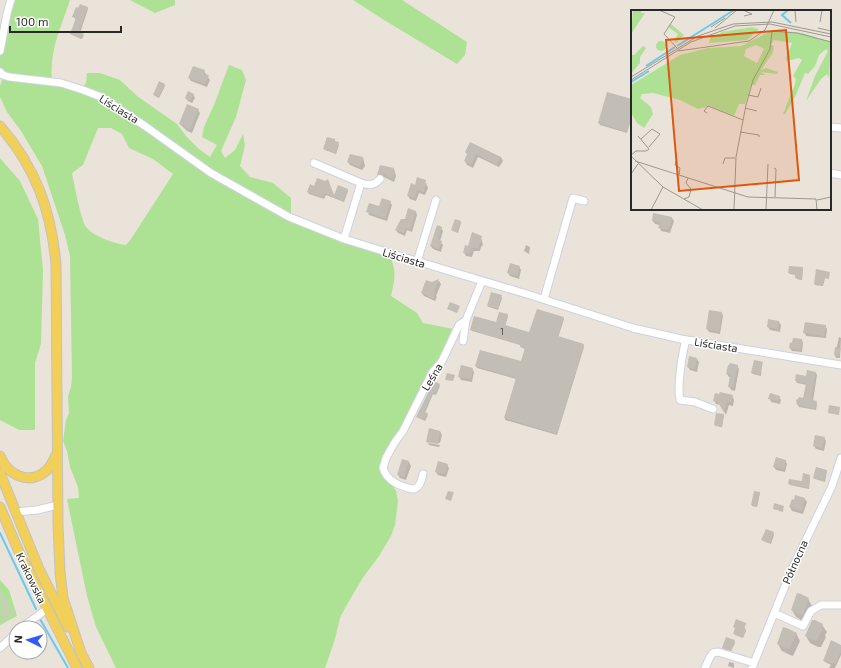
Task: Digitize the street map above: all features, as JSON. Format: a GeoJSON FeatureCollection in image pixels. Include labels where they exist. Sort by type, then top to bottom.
{"type":"FeatureCollection","features":[{"type":"Feature","properties":{"kind":"main road"},"geometry":{"type":"LineString","coordinates":[[0,126],[18,149],[34,176],[46,208],[54,244],[56,264],[57,452],[60,572],[63,598],[82,656]]}},
{"type":"Feature","properties":{"kind":"main road"},"geometry":{"type":"LineString","coordinates":[[0,456],[13,474],[34,478],[46,471],[52,464],[57,452]]}},
{"type":"Feature","properties":{"kind":"main road"},"geometry":{"type":"LineString","coordinates":[[0,473],[39,569],[89,668]]}},
{"type":"Feature","properties":{"kind":"main road","name":"Krakowska"},"geometry":{"type":"LineString","coordinates":[[0,507],[46,609],[77,668]]}},
{"type":"Feature","properties":{"kind":"street"},"geometry":{"type":"LineString","coordinates":[[0,51],[4,37],[8,8],[11,0]]}},
{"type":"Feature","properties":{"kind":"street","name":"Liściasta"},"geometry":{"type":"LineString","coordinates":[[0,72],[9,77],[61,83],[101,97],[211,173],[289,217],[344,238],[417,262],[544,299],[633,328],[686,340],[841,365]]}},
{"type":"Feature","properties":{"kind":"street"},"geometry":{"type":"LineString","coordinates":[[831,127],[841,128]]}},
{"type":"Feature","properties":{"kind":"street"},"geometry":{"type":"LineString","coordinates":[[314,163],[367,185],[376,183],[380,179]]}},
{"type":"Feature","properties":{"kind":"street"},"geometry":{"type":"LineString","coordinates":[[831,173],[841,175]]}},
{"type":"Feature","properties":{"kind":"street"},"geometry":{"type":"LineString","coordinates":[[344,238],[362,183]]}},
{"type":"Feature","properties":{"kind":"street"},"geometry":{"type":"LineString","coordinates":[[544,299],[573,198],[584,201]]}},
{"type":"Feature","properties":{"kind":"street"},"geometry":{"type":"LineString","coordinates":[[417,262],[436,200]]}},
{"type":"Feature","properties":{"kind":"street","name":"Leśna"},"geometry":{"type":"LineString","coordinates":[[423,474],[418,487],[412,489],[392,481],[385,474],[383,468],[386,458],[403,431],[432,373],[442,361],[459,325],[466,320],[482,281]]}},
{"type":"Feature","properties":{"kind":"street"},"geometry":{"type":"LineString","coordinates":[[463,341],[466,320]]}},
{"type":"Feature","properties":{"kind":"street"},"geometry":{"type":"LineString","coordinates":[[686,340],[680,376],[680,400],[695,402],[713,410]]}},
{"type":"Feature","properties":{"kind":"street","name":"Północna"},"geometry":{"type":"LineString","coordinates":[[753,665],[790,571],[832,486],[841,458]]}},
{"type":"Feature","properties":{"kind":"street"},"geometry":{"type":"LineString","coordinates":[[15,512],[37,510],[58,505]]}},
{"type":"Feature","properties":{"kind":"street"},"geometry":{"type":"LineString","coordinates":[[774,613],[803,626],[811,611],[821,605],[841,605]]}},
{"type":"Feature","properties":{"kind":"street"},"geometry":{"type":"LineString","coordinates":[[32,620],[46,609]]}},
{"type":"Feature","properties":{"kind":"street"},"geometry":{"type":"LineString","coordinates":[[0,648],[8,640]]}},
{"type":"Feature","properties":{"kind":"street"},"geometry":{"type":"LineString","coordinates":[[705,668],[713,653],[718,652],[753,665]]}},
{"type":"Feature","properties":{"kind":"green space"},"geometry":{"type":"Polygon","coordinates":[[[11,0],[70,0],[54,49],[52,59],[52,81],[81,89],[86,83],[87,73],[100,73],[120,80],[137,96],[177,124],[199,149],[210,157],[217,145],[202,137],[204,127],[229,65],[242,70],[246,80],[236,117],[221,151],[225,158],[235,150],[243,134],[245,145],[240,166],[250,177],[273,183],[291,198],[291,218],[391,259],[393,264],[394,282],[391,296],[417,313],[423,323],[454,329],[444,351],[428,375],[412,404],[401,430],[387,448],[383,468],[396,491],[398,501],[395,525],[391,536],[379,556],[362,579],[340,618],[335,639],[325,668],[116,668],[96,627],[87,596],[67,499],[79,498],[78,487],[70,467],[67,451],[63,441],[66,420],[69,413],[68,396],[72,377],[70,256],[65,235],[42,166],[21,131],[7,112],[0,97],[0,86],[3,77],[0,76],[0,54],[11,0]],[[98,128],[83,165],[72,173],[80,210],[86,227],[104,239],[126,245],[173,174],[153,159],[129,148],[122,134],[111,128],[98,128]]]}},
{"type":"Feature","properties":{"kind":"green space"},"geometry":{"type":"Polygon","coordinates":[[[130,0],[175,0],[175,5],[155,13],[130,0]]]}},
{"type":"Feature","properties":{"kind":"green space"},"geometry":{"type":"Polygon","coordinates":[[[353,0],[402,0],[467,42],[465,55],[457,64],[353,0]]]}},
{"type":"Feature","properties":{"kind":"green space"},"geometry":{"type":"Polygon","coordinates":[[[0,158],[20,181],[38,219],[43,270],[41,344],[35,363],[35,430],[19,430],[0,420],[0,158]]]}},
{"type":"Feature","properties":{"kind":"green space"},"geometry":{"type":"Polygon","coordinates":[[[0,580],[9,590],[17,616],[0,625],[0,580]]]}},
{"type":"Feature","properties":{"kind":"green space"},"geometry":{"type":"Polygon","coordinates":[[[1,590],[15,613],[1,623],[0,591],[1,590]]]}},
{"type":"Feature","properties":{"kind":"building"},"geometry":{"type":"Polygon","coordinates":[[[80,4],[88,7],[79,32],[83,33],[81,39],[70,34],[76,18],[72,17],[76,7],[78,8],[80,4]]]}},
{"type":"Feature","properties":{"kind":"building"},"geometry":{"type":"Polygon","coordinates":[[[193,66],[205,70],[204,74],[209,75],[205,84],[188,78],[193,66]]]}},
{"type":"Feature","properties":{"kind":"building"},"geometry":{"type":"Polygon","coordinates":[[[159,81],[165,84],[159,97],[153,95],[159,81]]]}},
{"type":"Feature","properties":{"kind":"building"},"geometry":{"type":"Polygon","coordinates":[[[188,91],[194,94],[190,101],[185,98],[188,91]]]}},
{"type":"Feature","properties":{"kind":"building"},"geometry":{"type":"Polygon","coordinates":[[[607,92],[631,99],[631,118],[627,132],[598,123],[607,92]]]}},
{"type":"Feature","properties":{"kind":"building"},"geometry":{"type":"Polygon","coordinates":[[[187,104],[199,109],[190,130],[179,124],[187,104]]]}},
{"type":"Feature","properties":{"kind":"building"},"geometry":{"type":"Polygon","coordinates":[[[327,137],[335,139],[335,141],[339,142],[336,153],[323,149],[327,137]]]}},
{"type":"Feature","properties":{"kind":"building"},"geometry":{"type":"Polygon","coordinates":[[[470,142],[501,157],[497,165],[476,154],[471,165],[464,161],[467,154],[465,152],[470,142]]]}},
{"type":"Feature","properties":{"kind":"building"},"geometry":{"type":"Polygon","coordinates":[[[350,154],[363,157],[364,162],[360,167],[347,162],[350,154]]]}},
{"type":"Feature","properties":{"kind":"building"},"geometry":{"type":"Polygon","coordinates":[[[380,165],[394,168],[393,171],[395,172],[393,179],[382,174],[377,175],[380,165]]]}},
{"type":"Feature","properties":{"kind":"building"},"geometry":{"type":"Polygon","coordinates":[[[417,177],[426,180],[424,192],[417,190],[415,198],[407,196],[411,183],[415,185],[417,177]]]}},
{"type":"Feature","properties":{"kind":"building"},"geometry":{"type":"Polygon","coordinates":[[[317,178],[325,181],[328,179],[334,195],[338,185],[348,189],[343,201],[325,193],[323,198],[307,192],[310,184],[314,186],[317,178]]]}},
{"type":"Feature","properties":{"kind":"building"},"geometry":{"type":"Polygon","coordinates":[[[382,198],[391,201],[385,218],[366,212],[369,203],[379,206],[382,198]]]}},
{"type":"Feature","properties":{"kind":"building"},"geometry":{"type":"Polygon","coordinates":[[[408,208],[416,211],[411,229],[406,228],[404,233],[395,230],[401,219],[405,219],[408,208]]]}},
{"type":"Feature","properties":{"kind":"building"},"geometry":{"type":"Polygon","coordinates":[[[653,213],[672,217],[668,230],[658,228],[660,222],[652,221],[653,213]]]}},
{"type":"Feature","properties":{"kind":"building"},"geometry":{"type":"Polygon","coordinates":[[[455,219],[461,221],[457,232],[451,230],[455,219]]]}},
{"type":"Feature","properties":{"kind":"building"},"geometry":{"type":"Polygon","coordinates":[[[437,225],[442,227],[438,239],[442,241],[439,249],[430,246],[437,225]]]}},
{"type":"Feature","properties":{"kind":"building"},"geometry":{"type":"Polygon","coordinates":[[[472,232],[482,236],[482,241],[478,248],[472,248],[470,254],[463,253],[465,245],[468,246],[472,232]]]}},
{"type":"Feature","properties":{"kind":"building"},"geometry":{"type":"Polygon","coordinates":[[[510,263],[520,266],[517,276],[507,273],[510,263]]]}},
{"type":"Feature","properties":{"kind":"building"},"geometry":{"type":"Polygon","coordinates":[[[789,266],[803,267],[802,279],[795,278],[795,274],[788,273],[789,266]]]}},
{"type":"Feature","properties":{"kind":"building"},"geometry":{"type":"Polygon","coordinates":[[[816,269],[830,272],[829,278],[824,278],[823,285],[814,284],[816,269]]]}},
{"type":"Feature","properties":{"kind":"building"},"geometry":{"type":"Polygon","coordinates":[[[439,279],[433,299],[421,293],[426,280],[432,282],[439,279]]]}},
{"type":"Feature","properties":{"kind":"building"},"geometry":{"type":"Polygon","coordinates":[[[491,292],[502,295],[498,309],[487,306],[491,292]]]}},
{"type":"Feature","properties":{"kind":"building"},"geometry":{"type":"Polygon","coordinates":[[[450,302],[460,306],[457,313],[447,309],[450,302]]]}},
{"type":"Feature","properties":{"kind":"building"},"geometry":{"type":"Polygon","coordinates":[[[537,309],[564,317],[558,336],[584,344],[557,434],[504,418],[516,378],[475,366],[480,350],[521,361],[525,348],[520,347],[520,345],[470,330],[474,316],[496,322],[499,312],[508,314],[505,325],[529,332],[537,309]]]}},
{"type":"Feature","properties":{"kind":"building"},"geometry":{"type":"Polygon","coordinates":[[[709,310],[722,312],[719,332],[706,329],[709,310]]]}},
{"type":"Feature","properties":{"kind":"building"},"geometry":{"type":"Polygon","coordinates":[[[768,319],[779,321],[778,329],[767,327],[768,319]]]}},
{"type":"Feature","properties":{"kind":"building"},"geometry":{"type":"Polygon","coordinates":[[[805,322],[826,325],[824,336],[803,333],[805,322]]]}},
{"type":"Feature","properties":{"kind":"building"},"geometry":{"type":"Polygon","coordinates":[[[793,338],[802,339],[801,350],[789,348],[790,342],[792,343],[793,338]]]}},
{"type":"Feature","properties":{"kind":"building"},"geometry":{"type":"Polygon","coordinates":[[[835,347],[841,348],[839,356],[834,355],[835,347]]]}},
{"type":"Feature","properties":{"kind":"building"},"geometry":{"type":"Polygon","coordinates":[[[689,356],[697,358],[695,369],[687,367],[689,356]]]}},
{"type":"Feature","properties":{"kind":"building"},"geometry":{"type":"Polygon","coordinates":[[[754,360],[763,362],[760,375],[751,373],[754,360]]]}},
{"type":"Feature","properties":{"kind":"building"},"geometry":{"type":"Polygon","coordinates":[[[730,363],[738,365],[733,388],[728,387],[730,375],[726,374],[730,363]]]}},
{"type":"Feature","properties":{"kind":"building"},"geometry":{"type":"Polygon","coordinates":[[[461,365],[473,368],[471,379],[458,377],[461,365]]]}},
{"type":"Feature","properties":{"kind":"building"},"geometry":{"type":"Polygon","coordinates":[[[807,370],[816,372],[812,395],[812,400],[817,401],[815,409],[797,405],[796,400],[799,397],[803,398],[806,384],[795,381],[796,374],[806,376],[807,370]]]}},
{"type":"Feature","properties":{"kind":"building"},"geometry":{"type":"Polygon","coordinates":[[[447,373],[455,375],[453,381],[445,380],[447,373]]]}},
{"type":"Feature","properties":{"kind":"building"},"geometry":{"type":"Polygon","coordinates":[[[434,381],[440,384],[435,394],[433,393],[424,412],[428,413],[424,420],[416,417],[434,381]]]}},
{"type":"Feature","properties":{"kind":"building"},"geometry":{"type":"Polygon","coordinates":[[[720,392],[733,395],[731,403],[727,402],[724,413],[718,402],[713,401],[715,393],[719,394],[720,392]]]}},
{"type":"Feature","properties":{"kind":"building"},"geometry":{"type":"Polygon","coordinates":[[[770,393],[780,396],[779,401],[768,399],[770,393]]]}},
{"type":"Feature","properties":{"kind":"building"},"geometry":{"type":"Polygon","coordinates":[[[829,405],[840,407],[839,415],[828,413],[829,405]]]}},
{"type":"Feature","properties":{"kind":"building"},"geometry":{"type":"Polygon","coordinates":[[[716,413],[724,414],[722,427],[714,425],[716,413]]]}},
{"type":"Feature","properties":{"kind":"building"},"geometry":{"type":"Polygon","coordinates":[[[429,428],[440,431],[438,444],[426,442],[429,428]]]}},
{"type":"Feature","properties":{"kind":"building"},"geometry":{"type":"Polygon","coordinates":[[[815,435],[825,437],[822,448],[813,446],[815,435]]]}},
{"type":"Feature","properties":{"kind":"building"},"geometry":{"type":"Polygon","coordinates":[[[776,457],[786,460],[784,469],[773,467],[776,457]]]}},
{"type":"Feature","properties":{"kind":"building"},"geometry":{"type":"Polygon","coordinates":[[[402,459],[409,461],[404,477],[397,475],[402,459]]]}},
{"type":"Feature","properties":{"kind":"building"},"geometry":{"type":"Polygon","coordinates":[[[438,461],[448,464],[445,474],[435,472],[438,461]]]}},
{"type":"Feature","properties":{"kind":"building"},"geometry":{"type":"Polygon","coordinates":[[[816,467],[827,470],[824,481],[813,478],[816,467]]]}},
{"type":"Feature","properties":{"kind":"building"},"geometry":{"type":"Polygon","coordinates":[[[803,473],[810,475],[809,488],[788,484],[789,479],[802,481],[803,473]]]}},
{"type":"Feature","properties":{"kind":"building"},"geometry":{"type":"Polygon","coordinates":[[[448,491],[454,492],[451,501],[445,499],[448,491]]]}},
{"type":"Feature","properties":{"kind":"building"},"geometry":{"type":"Polygon","coordinates":[[[754,491],[760,492],[757,506],[751,505],[754,491]]]}},
{"type":"Feature","properties":{"kind":"building"},"geometry":{"type":"Polygon","coordinates":[[[795,495],[805,498],[802,511],[789,507],[792,499],[794,500],[795,495]]]}},
{"type":"Feature","properties":{"kind":"building"},"geometry":{"type":"Polygon","coordinates":[[[774,503],[784,506],[783,511],[773,509],[774,503]]]}},
{"type":"Feature","properties":{"kind":"building"},"geometry":{"type":"Polygon","coordinates":[[[766,529],[774,532],[770,543],[761,540],[766,529]]]}},
{"type":"Feature","properties":{"kind":"building"},"geometry":{"type":"Polygon","coordinates":[[[797,593],[809,598],[803,615],[791,610],[797,593]]]}},
{"type":"Feature","properties":{"kind":"building"},"geometry":{"type":"Polygon","coordinates":[[[736,619],[746,623],[744,628],[746,629],[743,637],[733,634],[735,628],[733,627],[736,619]]]}},
{"type":"Feature","properties":{"kind":"building"},"geometry":{"type":"Polygon","coordinates":[[[812,620],[823,624],[821,628],[823,629],[817,640],[813,640],[805,636],[812,620]]]}},
{"type":"Feature","properties":{"kind":"building"},"geometry":{"type":"Polygon","coordinates":[[[783,627],[797,633],[789,649],[777,644],[783,627]]]}},
{"type":"Feature","properties":{"kind":"building"},"geometry":{"type":"Polygon","coordinates":[[[726,637],[735,640],[731,651],[722,648],[726,637]]]}},
{"type":"Feature","properties":{"kind":"building"},"geometry":{"type":"Polygon","coordinates":[[[831,640],[841,645],[841,652],[835,664],[823,661],[831,640]]]}},
{"type":"Feature","properties":{"kind":"waterway"},"geometry":{"type":"LineString","coordinates":[[0,533],[36,609]]}},
{"type":"Feature","properties":{"kind":"waterway"},"geometry":{"type":"LineString","coordinates":[[40,619],[68,668]]}}]}
